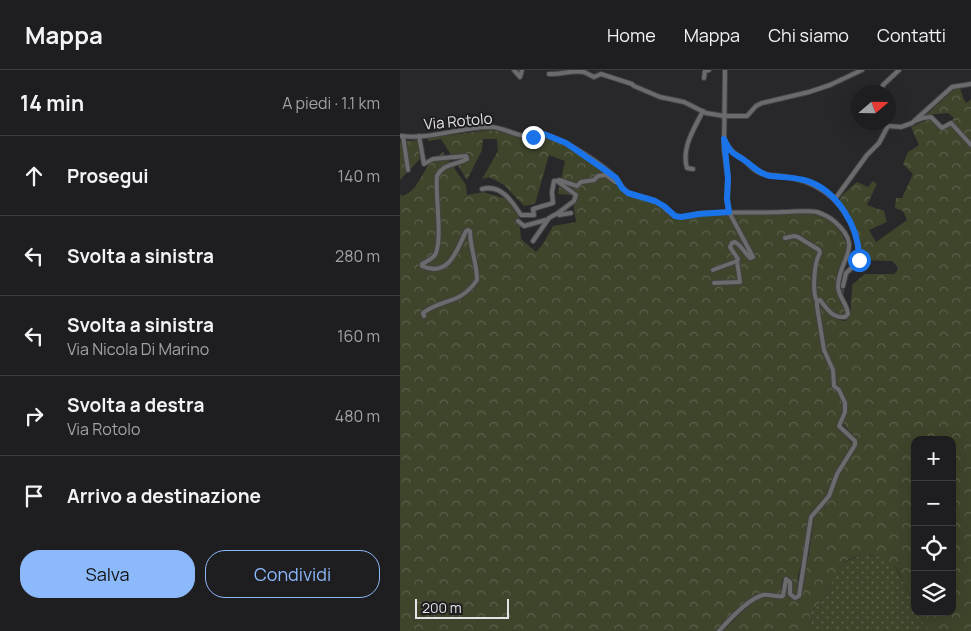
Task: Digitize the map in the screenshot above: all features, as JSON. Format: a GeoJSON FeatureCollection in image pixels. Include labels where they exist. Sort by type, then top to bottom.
{"type":"FeatureCollection","features":[{"type":"Feature","properties":{"kind":"street"},"geometry":{"type":"LineString","coordinates":[[514,70],[520,77],[522,70]]}},
{"type":"Feature","properties":{"kind":"street"},"geometry":{"type":"LineString","coordinates":[[704,78],[705,71],[709,70]]}},
{"type":"Feature","properties":{"kind":"street"},"geometry":{"type":"LineString","coordinates":[[714,283],[740,282],[738,259],[730,246],[733,242],[739,245],[750,258],[753,257],[729,212],[727,199],[728,178],[724,139],[725,70]]}},
{"type":"Feature","properties":{"kind":"street"},"geometry":{"type":"LineString","coordinates":[[549,74],[559,75],[572,71],[583,71],[594,77],[601,74],[632,84],[660,97],[684,102],[703,111],[724,116],[748,116],[756,106],[809,92],[862,70]]}},
{"type":"Feature","properties":{"kind":"street"},"geometry":{"type":"LineString","coordinates":[[883,85],[899,70]]}},
{"type":"Feature","properties":{"kind":"street"},"geometry":{"type":"LineString","coordinates":[[914,121],[952,86],[970,85]]}},
{"type":"Feature","properties":{"kind":"street"},"geometry":{"type":"LineString","coordinates":[[694,169],[686,168],[685,149],[703,111]]}},
{"type":"Feature","properties":{"kind":"street"},"geometry":{"type":"LineString","coordinates":[[896,126],[901,127],[923,118],[931,118],[942,128],[951,123],[971,145]]}},
{"type":"Feature","properties":{"kind":"street","name":"Via Rotolo"},"geometry":{"type":"LineString","coordinates":[[402,136],[419,136],[489,127],[529,137],[544,134],[566,143],[590,158],[616,178],[628,193],[655,201],[675,216],[729,212],[811,212],[822,214],[835,222],[846,235],[850,244],[838,285],[839,296],[842,300]]}},
{"type":"Feature","properties":{"kind":"street"},"geometry":{"type":"LineString","coordinates":[[835,199],[878,143],[885,130]]}},
{"type":"Feature","properties":{"kind":"street"},"geometry":{"type":"LineString","coordinates":[[402,136],[408,170]]}},
{"type":"Feature","properties":{"kind":"street"},"geometry":{"type":"LineString","coordinates":[[419,136],[424,164],[433,159],[443,157],[466,156],[466,159],[444,168],[437,176],[439,224],[436,254],[422,264],[422,266],[435,268],[447,265],[453,260],[466,231],[470,230],[471,248],[477,272],[477,280],[466,293],[451,302],[429,309],[423,313],[424,316]]}},
{"type":"Feature","properties":{"kind":"street"},"geometry":{"type":"LineString","coordinates":[[724,139],[730,150],[758,172],[771,176],[804,180],[812,183],[835,199],[850,220],[858,248],[858,262],[846,273],[843,286]]}},
{"type":"Feature","properties":{"kind":"street"},"geometry":{"type":"LineString","coordinates":[[482,189],[493,188],[512,200],[521,214],[534,215],[533,209],[553,203],[552,186],[554,182],[560,180],[577,186],[581,182],[594,180],[598,176],[606,175],[621,186]]}},
{"type":"Feature","properties":{"kind":"street"},"geometry":{"type":"LineString","coordinates":[[518,221],[524,226],[547,219],[574,201],[576,195],[557,181]]}},
{"type":"Feature","properties":{"kind":"street"},"geometry":{"type":"LineString","coordinates":[[558,213],[559,215],[571,213]]}},
{"type":"Feature","properties":{"kind":"street"},"geometry":{"type":"LineString","coordinates":[[533,241],[547,219]]}},
{"type":"Feature","properties":{"kind":"street"},"geometry":{"type":"LineString","coordinates":[[719,631],[743,608],[758,597],[766,595],[783,596],[786,579],[790,582],[790,594],[795,598],[799,596],[812,517],[829,496],[836,474],[855,445],[855,441],[839,426],[845,412],[845,403],[839,390],[834,386],[833,370],[825,354],[819,325],[817,301],[814,292],[819,250],[798,237],[785,238]]}},
{"type":"Feature","properties":{"kind":"street"},"geometry":{"type":"LineString","coordinates":[[713,270],[737,261]]}},
{"type":"Feature","properties":{"kind":"street"},"geometry":{"type":"LineString","coordinates":[[817,301],[821,301],[832,314],[843,318],[847,316],[848,311],[842,300],[842,293]]}},
{"type":"Feature","properties":{"kind":"green space"},"geometry":{"type":"Polygon","coordinates":[[[960,88],[967,103],[971,99],[971,631],[930,631],[918,616],[956,616],[956,436],[911,436],[911,595],[898,571],[889,561],[876,556],[861,555],[847,560],[837,570],[830,589],[810,613],[811,631],[723,631],[743,611],[761,597],[785,597],[787,588],[791,599],[799,599],[802,596],[814,517],[830,499],[839,475],[856,446],[856,439],[843,424],[846,402],[837,384],[833,365],[828,355],[822,332],[819,304],[833,317],[845,321],[851,314],[852,285],[865,274],[894,274],[898,267],[892,261],[863,260],[857,236],[840,200],[841,196],[857,182],[868,187],[873,181],[877,184],[867,205],[884,211],[887,222],[869,230],[876,242],[907,220],[903,211],[895,208],[896,198],[902,198],[913,174],[903,164],[908,152],[919,145],[911,127],[929,119],[942,130],[954,118],[948,113],[926,115],[954,89],[960,88]]]}},
{"type":"Feature","properties":{"kind":"green space"},"geometry":{"type":"Polygon","coordinates":[[[489,130],[504,132],[529,140],[544,137],[565,145],[614,180],[627,195],[654,203],[674,219],[730,215],[810,214],[822,216],[828,220],[843,237],[846,252],[836,279],[836,288],[846,313],[843,315],[834,312],[820,298],[815,300],[814,306],[823,355],[831,370],[832,387],[843,403],[837,427],[853,444],[835,473],[827,495],[809,516],[805,548],[798,576],[797,594],[794,595],[792,592],[791,579],[785,577],[782,580],[781,594],[761,593],[755,595],[737,609],[716,631],[400,631],[400,194],[402,196],[407,194],[414,188],[430,164],[443,152],[466,185],[467,195],[483,192],[507,199],[519,217],[521,239],[536,252],[553,226],[576,222],[572,195],[558,194],[565,161],[549,155],[535,204],[524,206],[504,185],[489,177],[482,179],[498,151],[497,139],[483,139],[482,150],[467,180],[441,139],[428,141],[427,138],[489,130]]]}},
{"type":"Feature","properties":{"kind":"green space"},"geometry":{"type":"Polygon","coordinates":[[[417,140],[420,159],[400,180],[400,142],[417,140]]]}},
{"type":"Feature","properties":{"kind":"green space"},"geometry":{"type":"Polygon","coordinates":[[[862,555],[885,558],[889,561],[896,569],[911,597],[911,616],[920,616],[930,631],[811,631],[810,613],[829,591],[833,578],[839,568],[853,558],[862,555]]]}},
{"type":"Feature","properties":{"kind":"tunnel"},"geometry":{"type":"LineString","coordinates":[[842,293],[843,286]]}},
{"type":"Feature","properties":{"kind":"route"},"geometry":{"type":"LineString","coordinates":[[533,137],[544,134],[566,143],[616,178],[622,188],[628,193],[655,201],[675,216],[681,217],[729,212],[724,139],[734,154],[746,161],[758,172],[771,176],[804,180],[812,183],[835,199],[850,220],[856,239],[859,260]]}}]}
